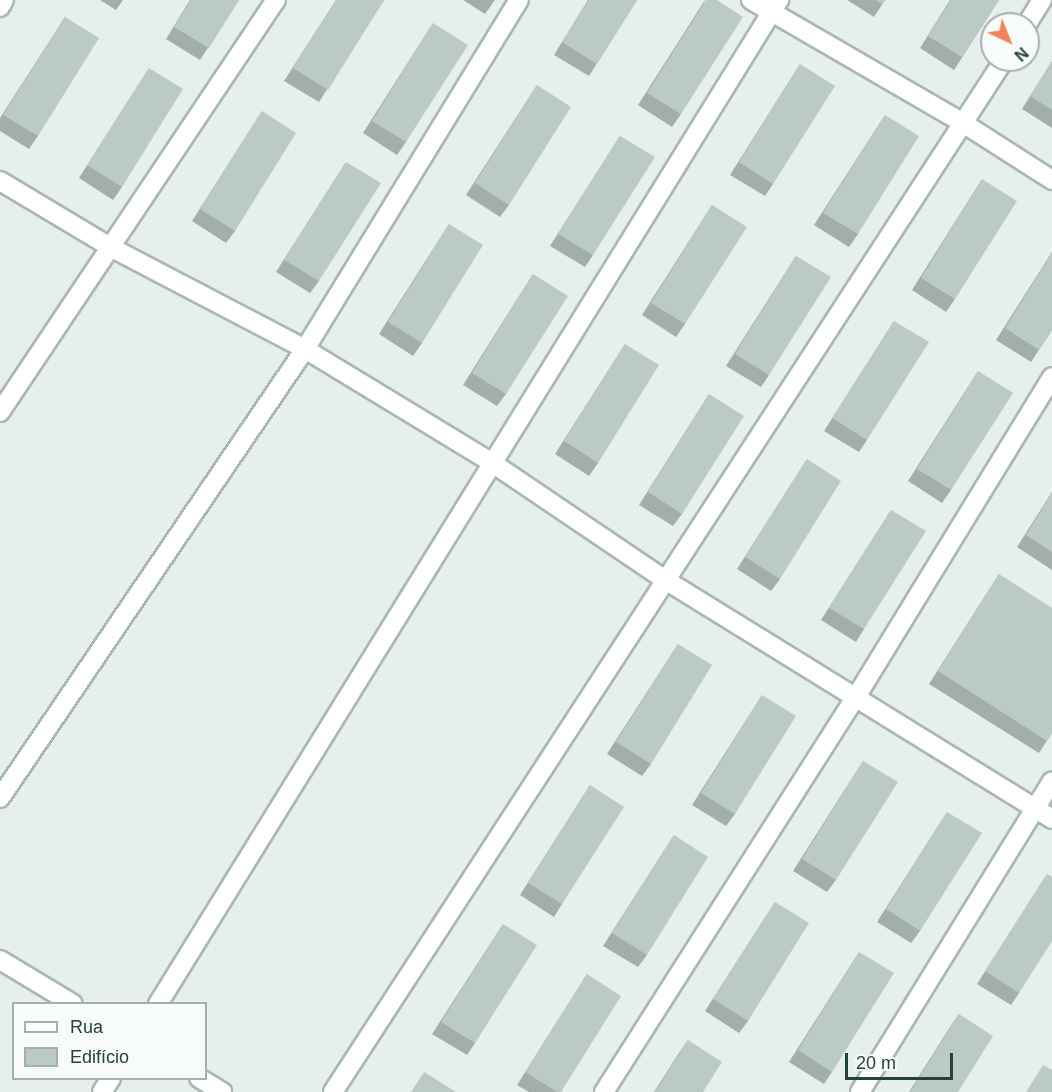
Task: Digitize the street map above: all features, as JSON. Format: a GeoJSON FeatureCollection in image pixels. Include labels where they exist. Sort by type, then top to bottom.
{"type":"FeatureCollection","features":[{"type":"Feature","properties":{"kind":"street"},"geometry":{"type":"LineString","coordinates":[[0,7],[4,0]]}},
{"type":"Feature","properties":{"kind":"street"},"geometry":{"type":"LineString","coordinates":[[0,412],[276,0]]}},
{"type":"Feature","properties":{"kind":"street"},"geometry":{"type":"LineString","coordinates":[[0,798],[305,349],[519,0]]}},
{"type":"Feature","properties":{"kind":"street"},"geometry":{"type":"LineString","coordinates":[[751,0],[775,6],[1052,180]]}},
{"type":"Feature","properties":{"kind":"street"},"geometry":{"type":"LineString","coordinates":[[159,1002],[775,6]]}},
{"type":"Feature","properties":{"kind":"street"},"geometry":{"type":"LineString","coordinates":[[333,1092],[996,72]]}},
{"type":"Feature","properties":{"kind":"street"},"geometry":{"type":"LineString","coordinates":[[0,181],[112,248],[305,349],[491,462],[667,580],[1052,819]]}},
{"type":"Feature","properties":{"kind":"street"},"geometry":{"type":"LineString","coordinates":[[604,1092],[856,697],[1052,377]]}},
{"type":"Feature","properties":{"kind":"street"},"geometry":{"type":"LineString","coordinates":[[860,1092],[1052,781]]}},
{"type":"Feature","properties":{"kind":"street"},"geometry":{"type":"LineString","coordinates":[[0,960],[70,1002]]}},
{"type":"Feature","properties":{"kind":"street"},"geometry":{"type":"LineString","coordinates":[[202,1080],[222,1092]]}},
{"type":"Feature","properties":{"kind":"building"},"geometry":{"type":"Polygon","coordinates":[[[191,0],[239,0],[209,48],[174,27],[191,0]]]}},
{"type":"Feature","properties":{"kind":"building"},"geometry":{"type":"Polygon","coordinates":[[[336,0],[384,0],[328,90],[293,68],[336,0]]]}},
{"type":"Feature","properties":{"kind":"building"},"geometry":{"type":"Polygon","coordinates":[[[589,0],[637,0],[597,64],[562,42],[589,0]]]}},
{"type":"Feature","properties":{"kind":"building"},"geometry":{"type":"Polygon","coordinates":[[[706,0],[717,0],[743,17],[681,114],[647,93],[706,0]]]}},
{"type":"Feature","properties":{"kind":"building"},"geometry":{"type":"Polygon","coordinates":[[[951,0],[999,0],[991,12],[980,12],[980,29],[962,57],[928,36],[951,0]]]}},
{"type":"Feature","properties":{"kind":"building"},"geometry":{"type":"Polygon","coordinates":[[[65,17],[99,38],[38,136],[3,115],[65,17]]]}},
{"type":"Feature","properties":{"kind":"building"},"geometry":{"type":"Polygon","coordinates":[[[433,23],[468,45],[406,142],[372,121],[433,23]]]}},
{"type":"Feature","properties":{"kind":"building"},"geometry":{"type":"Polygon","coordinates":[[[1052,62],[1052,110],[1030,96],[1052,62]]]}},
{"type":"Feature","properties":{"kind":"building"},"geometry":{"type":"Polygon","coordinates":[[[800,64],[835,86],[773,184],[739,162],[800,64]]]}},
{"type":"Feature","properties":{"kind":"building"},"geometry":{"type":"Polygon","coordinates":[[[149,68],[183,89],[122,187],[87,165],[149,68]]]}},
{"type":"Feature","properties":{"kind":"building"},"geometry":{"type":"Polygon","coordinates":[[[537,85],[571,107],[509,205],[475,183],[537,85]]]}},
{"type":"Feature","properties":{"kind":"building"},"geometry":{"type":"Polygon","coordinates":[[[262,111],[296,133],[235,231],[200,209],[262,111]]]}},
{"type":"Feature","properties":{"kind":"building"},"geometry":{"type":"Polygon","coordinates":[[[885,115],[919,136],[858,234],[823,213],[885,115]]]}},
{"type":"Feature","properties":{"kind":"building"},"geometry":{"type":"Polygon","coordinates":[[[620,136],[655,157],[593,255],[558,234],[620,136]]]}},
{"type":"Feature","properties":{"kind":"building"},"geometry":{"type":"Polygon","coordinates":[[[346,162],[381,183],[319,281],[284,260],[346,162]]]}},
{"type":"Feature","properties":{"kind":"building"},"geometry":{"type":"Polygon","coordinates":[[[982,179],[1017,201],[955,299],[921,278],[982,179]]]}},
{"type":"Feature","properties":{"kind":"building"},"geometry":{"type":"Polygon","coordinates":[[[712,205],[747,227],[685,324],[651,303],[712,205]]]}},
{"type":"Feature","properties":{"kind":"building"},"geometry":{"type":"Polygon","coordinates":[[[449,224],[483,245],[422,343],[388,322],[449,224]]]}},
{"type":"Feature","properties":{"kind":"building"},"geometry":{"type":"Polygon","coordinates":[[[1052,253],[1052,330],[1039,350],[1005,328],[1052,253]]]}},
{"type":"Feature","properties":{"kind":"building"},"geometry":{"type":"Polygon","coordinates":[[[796,256],[831,277],[769,375],[735,354],[796,256]]]}},
{"type":"Feature","properties":{"kind":"building"},"geometry":{"type":"Polygon","coordinates":[[[533,274],[568,296],[506,394],[472,373],[533,274]]]}},
{"type":"Feature","properties":{"kind":"building"},"geometry":{"type":"Polygon","coordinates":[[[894,321],[929,342],[867,440],[832,418],[894,321]]]}},
{"type":"Feature","properties":{"kind":"building"},"geometry":{"type":"Polygon","coordinates":[[[625,344],[659,365],[598,463],[564,441],[625,344]]]}},
{"type":"Feature","properties":{"kind":"building"},"geometry":{"type":"Polygon","coordinates":[[[978,371],[1013,393],[951,490],[917,469],[978,371]]]}},
{"type":"Feature","properties":{"kind":"building"},"geometry":{"type":"Polygon","coordinates":[[[709,394],[744,416],[682,514],[648,492],[709,394]]]}},
{"type":"Feature","properties":{"kind":"building"},"geometry":{"type":"Polygon","coordinates":[[[807,459],[841,481],[780,579],[745,557],[807,459]]]}},
{"type":"Feature","properties":{"kind":"building"},"geometry":{"type":"Polygon","coordinates":[[[1052,493],[1052,552],[1026,535],[1052,493]]]}},
{"type":"Feature","properties":{"kind":"building"},"geometry":{"type":"Polygon","coordinates":[[[891,510],[926,531],[864,629],[829,608],[891,510]]]}},
{"type":"Feature","properties":{"kind":"building"},"geometry":{"type":"Polygon","coordinates":[[[999,574],[1052,608],[1052,733],[1047,741],[938,671],[999,574]]]}},
{"type":"Feature","properties":{"kind":"building"},"geometry":{"type":"Polygon","coordinates":[[[678,644],[712,665],[651,764],[616,742],[678,644]]]}},
{"type":"Feature","properties":{"kind":"building"},"geometry":{"type":"Polygon","coordinates":[[[762,695],[796,716],[735,814],[701,793],[762,695]]]}},
{"type":"Feature","properties":{"kind":"building"},"geometry":{"type":"Polygon","coordinates":[[[863,761],[898,782],[836,880],[802,859],[863,761]]]}},
{"type":"Feature","properties":{"kind":"building"},"geometry":{"type":"Polygon","coordinates":[[[590,785],[624,807],[562,904],[528,883],[590,785]]]}},
{"type":"Feature","properties":{"kind":"building"},"geometry":{"type":"Polygon","coordinates":[[[947,812],[982,833],[920,931],[886,909],[947,812]]]}},
{"type":"Feature","properties":{"kind":"building"},"geometry":{"type":"Polygon","coordinates":[[[674,835],[708,857],[647,955],[612,933],[674,835]]]}},
{"type":"Feature","properties":{"kind":"building"},"geometry":{"type":"Polygon","coordinates":[[[1047,874],[1052,877],[1052,941],[1019,993],[985,971],[1047,874]]]}},
{"type":"Feature","properties":{"kind":"building"},"geometry":{"type":"Polygon","coordinates":[[[775,902],[809,923],[748,1021],[713,999],[775,902]]]}},
{"type":"Feature","properties":{"kind":"building"},"geometry":{"type":"Polygon","coordinates":[[[503,924],[537,945],[475,1043],[441,1022],[503,924]]]}},
{"type":"Feature","properties":{"kind":"building"},"geometry":{"type":"Polygon","coordinates":[[[859,952],[894,973],[832,1072],[798,1050],[859,952]]]}},
{"type":"Feature","properties":{"kind":"building"},"geometry":{"type":"Polygon","coordinates":[[[587,974],[621,996],[561,1092],[557,1092],[525,1072],[587,974]]]}},
{"type":"Feature","properties":{"kind":"building"},"geometry":{"type":"Polygon","coordinates":[[[959,1014],[993,1036],[958,1092],[910,1092],[959,1014]]]}},
{"type":"Feature","properties":{"kind":"building"},"geometry":{"type":"Polygon","coordinates":[[[688,1040],[722,1062],[703,1092],[655,1092],[688,1040]]]}},
{"type":"Feature","properties":{"kind":"building"},"geometry":{"type":"Polygon","coordinates":[[[1043,1065],[1052,1070],[1052,1092],[1026,1092],[1043,1065]]]}},
{"type":"Feature","properties":{"kind":"building"},"geometry":{"type":"Polygon","coordinates":[[[424,1072],[456,1092],[411,1092],[424,1072]]]}}]}
